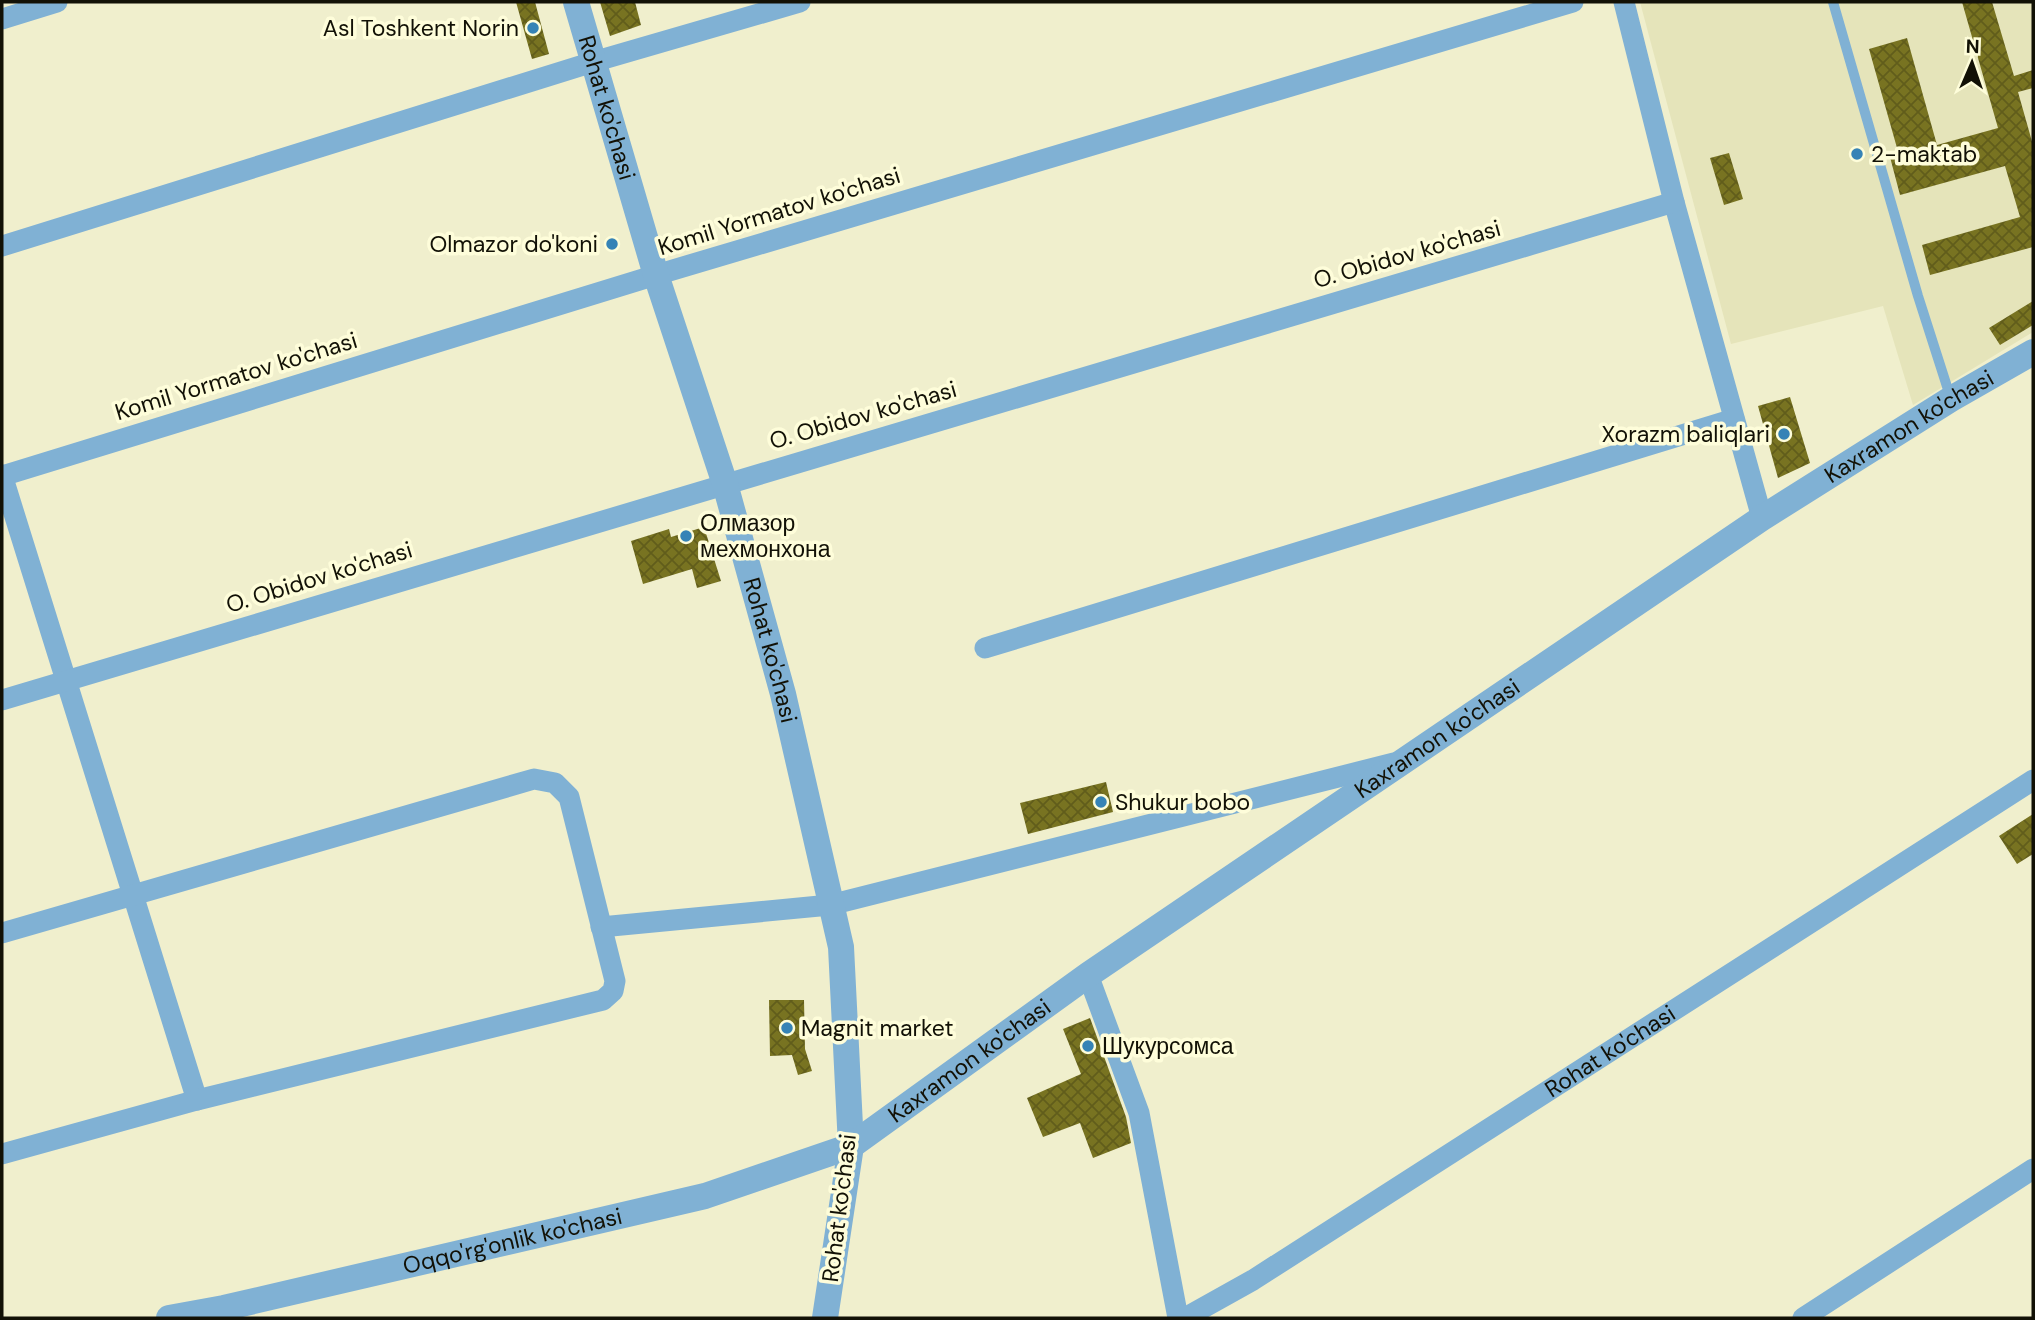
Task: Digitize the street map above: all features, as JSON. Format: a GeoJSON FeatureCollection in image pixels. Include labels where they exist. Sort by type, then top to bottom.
{"type":"FeatureCollection","features":[{"type":"Feature","properties":{"kind":"street"},"geometry":{"type":"LineString","coordinates":[[2,19],[57,2]]}},
{"type":"Feature","properties":{"kind":"street","name":"Rohat ko'chasi"},"geometry":{"type":"LineString","coordinates":[[576,2],[656,275],[725,484],[783,694],[841,947],[851,1146],[825,1318]]}},
{"type":"Feature","properties":{"kind":"street"},"geometry":{"type":"LineString","coordinates":[[2,246],[593,62],[800,2]]}},
{"type":"Feature","properties":{"kind":"street","name":"Komil Yormatov ko'chasi"},"geometry":{"type":"LineString","coordinates":[[2,476],[656,275],[1573,2]]}},
{"type":"Feature","properties":{"kind":"street"},"geometry":{"type":"LineString","coordinates":[[1625,2],[1674,202],[1762,519]]}},
{"type":"Feature","properties":{"kind":"street","name":"O. Obidov ko'chasi"},"geometry":{"type":"LineString","coordinates":[[2,700],[1674,202]]}},
{"type":"Feature","properties":{"kind":"street","name":"Kaxramon ko'chasi"},"geometry":{"type":"LineString","coordinates":[[851,1146],[1088,975],[1762,519],[1951,399],[2033,352]]}},
{"type":"Feature","properties":{"kind":"street"},"geometry":{"type":"LineString","coordinates":[[985,648],[1734,419]]}},
{"type":"Feature","properties":{"kind":"street"},"geometry":{"type":"LineString","coordinates":[[2,476],[197,1100]]}},
{"type":"Feature","properties":{"kind":"street"},"geometry":{"type":"LineString","coordinates":[[601,927],[830,905],[1406,759]]}},
{"type":"Feature","properties":{"kind":"street"},"geometry":{"type":"LineString","coordinates":[[2,933],[534,779],[555,783],[569,797],[615,981],[613,990],[603,1000],[197,1100],[2,1154]]}},
{"type":"Feature","properties":{"kind":"street","name":"Rohat ko'chasi"},"geometry":{"type":"LineString","coordinates":[[1185,1318],[1265,1272],[2033,780]]}},
{"type":"Feature","properties":{"kind":"street"},"geometry":{"type":"LineString","coordinates":[[1088,975],[1139,1113],[1178,1318]]}},
{"type":"Feature","properties":{"kind":"street","name":"Oqqo'rg'onlik ko'chasi"},"geometry":{"type":"LineString","coordinates":[[169,1318],[224,1308],[705,1196],[851,1146]]}},
{"type":"Feature","properties":{"kind":"street"},"geometry":{"type":"LineString","coordinates":[[1803,1318],[2033,1169]]}},
{"type":"Feature","properties":{"kind":"lane"},"geometry":{"type":"LineString","coordinates":[[1833,2],[1918,296],[1951,399]]}},
{"type":"Feature","properties":{"kind":"shaded area","name":"2-maktab"},"geometry":{"type":"Polygon","coordinates":[[[1640,2],[2033,2],[2033,332],[1913,405],[1883,306],[1731,344],[1640,2]]]}},
{"type":"Feature","properties":{"kind":"building","name":"Asl Toshkent Norin"},"geometry":{"type":"Polygon","coordinates":[[[516,2],[535,2],[549,54],[532,59],[516,2]]]}},
{"type":"Feature","properties":{"kind":"building"},"geometry":{"type":"Polygon","coordinates":[[[600,2],[635,2],[641,25],[610,36],[600,2]]]}},
{"type":"Feature","properties":{"kind":"building"},"geometry":{"type":"Polygon","coordinates":[[[1962,2],[1992,2],[2014,76],[2033,70],[2033,88],[2018,92],[2033,145],[2033,247],[1930,275],[1922,245],[2020,217],[2005,166],[1900,195],[1890,157],[1899,155],[1869,49],[1907,38],[1937,145],[1998,128],[1962,2]]]}},
{"type":"Feature","properties":{"kind":"building"},"geometry":{"type":"Polygon","coordinates":[[[1729,153],[1743,199],[1724,205],[1710,158],[1729,153]]]}},
{"type":"Feature","properties":{"kind":"building"},"geometry":{"type":"Polygon","coordinates":[[[2033,301],[2033,325],[2000,345],[1989,328],[2033,301]]]}},
{"type":"Feature","properties":{"kind":"building","name":"Xorazm baliqlari"},"geometry":{"type":"Polygon","coordinates":[[[1790,397],[1810,463],[1778,478],[1758,406],[1790,397]]]}},
{"type":"Feature","properties":{"kind":"building"},"geometry":{"type":"Polygon","coordinates":[[[704,527],[721,581],[697,588],[692,569],[643,584],[631,541],[669,529],[671,537],[704,527]]]}},
{"type":"Feature","properties":{"kind":"building"},"geometry":{"type":"Polygon","coordinates":[[[1106,782],[1113,812],[1028,834],[1020,803],[1106,782]]]}},
{"type":"Feature","properties":{"kind":"building"},"geometry":{"type":"Polygon","coordinates":[[[2033,814],[2033,854],[2017,864],[1999,836],[2033,814]]]}},
{"type":"Feature","properties":{"kind":"building","name":"Magnit market"},"geometry":{"type":"Polygon","coordinates":[[[769,1000],[804,1000],[805,1049],[812,1071],[798,1075],[792,1055],[770,1056],[769,1000]]]}},
{"type":"Feature","properties":{"kind":"building"},"geometry":{"type":"Polygon","coordinates":[[[1090,1018],[1126,1117],[1131,1143],[1093,1158],[1080,1123],[1043,1137],[1027,1098],[1081,1074],[1063,1029],[1090,1018]]]}},
{"type":"Feature","properties":{"kind":"place","name":"Asl Toshkent Norin"},"geometry":{"type":"Point","coordinates":[533,28]}},
{"type":"Feature","properties":{"kind":"place","name":"2-maktab"},"geometry":{"type":"Point","coordinates":[1857,154]}},
{"type":"Feature","properties":{"kind":"place","name":"Olmazor do'koni"},"geometry":{"type":"Point","coordinates":[612,244]}},
{"type":"Feature","properties":{"kind":"place","name":"Xorazm baliqlari"},"geometry":{"type":"Point","coordinates":[1784,434]}},
{"type":"Feature","properties":{"kind":"place","name":"Олмазор мехмонхона"},"geometry":{"type":"Point","coordinates":[686,536]}},
{"type":"Feature","properties":{"kind":"place","name":"Shukur bobo"},"geometry":{"type":"Point","coordinates":[1101,802]}},
{"type":"Feature","properties":{"kind":"place","name":"Magnit market"},"geometry":{"type":"Point","coordinates":[787,1028]}},
{"type":"Feature","properties":{"kind":"place","name":"Шукурсомса"},"geometry":{"type":"Point","coordinates":[1088,1046]}}]}
